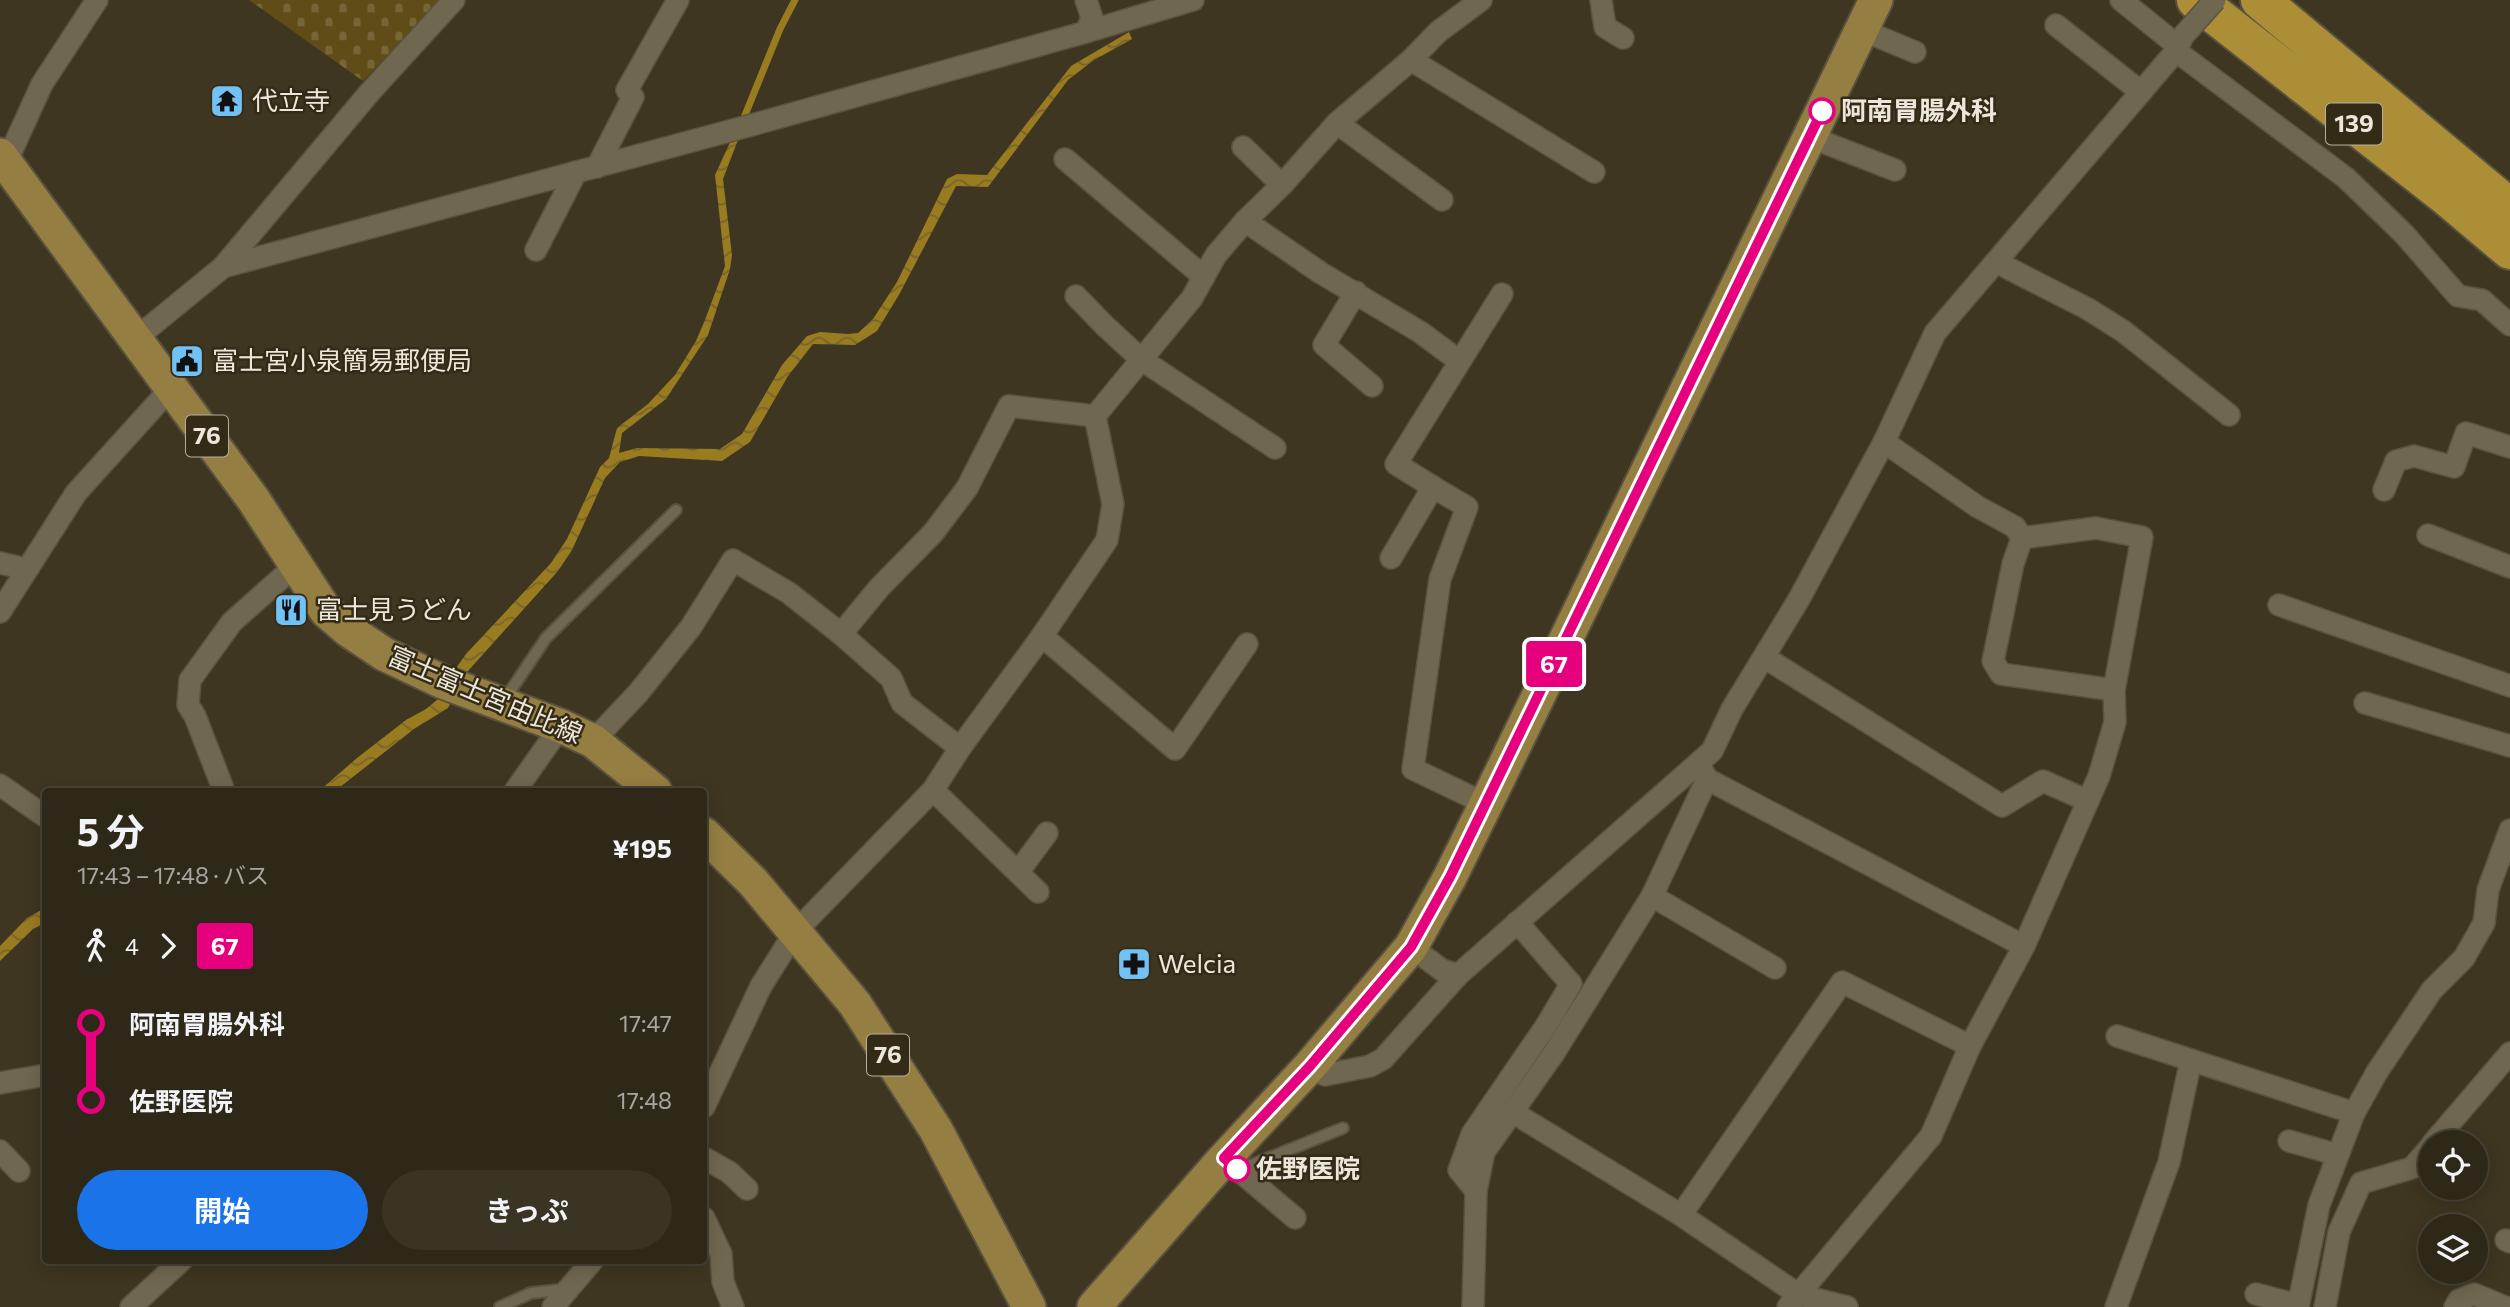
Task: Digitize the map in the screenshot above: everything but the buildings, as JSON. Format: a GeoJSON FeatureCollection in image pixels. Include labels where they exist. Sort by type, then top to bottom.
{"type":"FeatureCollection","features":[{"type":"Feature","properties":{"kind":"highway","name":"139"},"geometry":{"type":"LineString","coordinates":[[2196,0],[2446,195],[2510,250]]}},
{"type":"Feature","properties":{"kind":"highway","name":"139"},"geometry":{"type":"LineString","coordinates":[[2260,0],[2509,207]]}},
{"type":"Feature","properties":{"kind":"highway"},"geometry":{"type":"LineString","coordinates":[[2295,0],[2387,82],[2509,207]]}},
{"type":"Feature","properties":{"kind":"main road"},"geometry":{"type":"LineString","coordinates":[[1094,1307],[1232,1164],[1310,1066],[1411,947],[1486,804],[1876,0]]}},
{"type":"Feature","properties":{"kind":"main road","name":"富士富士宮由比線"},"geometry":{"type":"LineString","coordinates":[[3,159],[253,499],[326,611],[348,630],[384,654],[453,685],[593,741],[651,788]]}},
{"type":"Feature","properties":{"kind":"main road","name":"76"},"geometry":{"type":"LineString","coordinates":[[707,837],[752,882],[855,1004],[936,1130],[1030,1307]]}},
{"type":"Feature","properties":{"kind":"street"},"geometry":{"type":"LineString","coordinates":[[3,159],[42,84],[97,0]]}},
{"type":"Feature","properties":{"kind":"street"},"geometry":{"type":"LineString","coordinates":[[135,339],[223,267],[370,92],[454,0]]}},
{"type":"Feature","properties":{"kind":"street"},"geometry":{"type":"LineString","coordinates":[[597,167],[634,97],[626,90],[678,0]]}},
{"type":"Feature","properties":{"kind":"street"},"geometry":{"type":"LineString","coordinates":[[1086,0],[1092,18],[1086,33]]}},
{"type":"Feature","properties":{"kind":"street"},"geometry":{"type":"LineString","coordinates":[[223,267],[758,124],[1086,33],[1167,4],[1193,0]]}},
{"type":"Feature","properties":{"kind":"street"},"geometry":{"type":"LineString","coordinates":[[1094,416],[1192,298],[1216,255],[1245,222],[1337,124],[1411,60],[1438,32],[1481,0]]}},
{"type":"Feature","properties":{"kind":"street"},"geometry":{"type":"LineString","coordinates":[[1601,0],[1605,27],[1623,38]]}},
{"type":"Feature","properties":{"kind":"street"},"geometry":{"type":"LineString","coordinates":[[2121,0],[2346,178],[2404,234],[2458,296],[2482,300],[2510,326]]}},
{"type":"Feature","properties":{"kind":"street"},"geometry":{"type":"LineString","coordinates":[[1473,1307],[1476,1191],[1484,1152],[1554,1054],[1652,896],[1703,771],[1732,709],[1799,599],[1884,442],[1935,333],[2141,92],[2215,0]]}},
{"type":"Feature","properties":{"kind":"street"},"geometry":{"type":"LineString","coordinates":[[2056,25],[2141,92]]}},
{"type":"Feature","properties":{"kind":"street"},"geometry":{"type":"LineString","coordinates":[[1862,30],[1915,52]]}},
{"type":"Feature","properties":{"kind":"street"},"geometry":{"type":"LineString","coordinates":[[1411,60],[1594,172]]}},
{"type":"Feature","properties":{"kind":"street"},"geometry":{"type":"LineString","coordinates":[[1337,124],[1442,200]]}},
{"type":"Feature","properties":{"kind":"street"},"geometry":{"type":"LineString","coordinates":[[1810,137],[1895,170]]}},
{"type":"Feature","properties":{"kind":"street"},"geometry":{"type":"LineString","coordinates":[[1243,146],[1282,185]]}},
{"type":"Feature","properties":{"kind":"street"},"geometry":{"type":"LineString","coordinates":[[1065,159],[1204,277]]}},
{"type":"Feature","properties":{"kind":"street"},"geometry":{"type":"LineString","coordinates":[[536,250],[576,173]]}},
{"type":"Feature","properties":{"kind":"street"},"geometry":{"type":"LineString","coordinates":[[1245,222],[1321,273],[1420,332],[1458,360]]}},
{"type":"Feature","properties":{"kind":"street"},"geometry":{"type":"LineString","coordinates":[[1996,262],[2088,309],[2123,331],[2229,415]]}},
{"type":"Feature","properties":{"kind":"street"},"geometry":{"type":"LineString","coordinates":[[1356,292],[1324,345],[1372,386]]}},
{"type":"Feature","properties":{"kind":"street"},"geometry":{"type":"LineString","coordinates":[[1486,804],[1413,769],[1440,579],[1466,507],[1396,464],[1458,360],[1502,294]]}},
{"type":"Feature","properties":{"kind":"street"},"geometry":{"type":"LineString","coordinates":[[1076,296],[1142,360],[1275,448]]}},
{"type":"Feature","properties":{"kind":"street"},"geometry":{"type":"LineString","coordinates":[[0,612],[76,494],[171,388]]}},
{"type":"Feature","properties":{"kind":"street"},"geometry":{"type":"LineString","coordinates":[[841,634],[879,589],[933,533],[967,488],[1009,406],[1094,416]]}},
{"type":"Feature","properties":{"kind":"street"},"geometry":{"type":"LineString","coordinates":[[707,1101],[761,986],[795,932],[933,790],[1107,540],[1113,504],[1094,416]]}},
{"type":"Feature","properties":{"kind":"street"},"geometry":{"type":"LineString","coordinates":[[2384,490],[2396,461],[2414,456],[2454,467],[2466,433],[2510,447]]}},
{"type":"Feature","properties":{"kind":"street"},"geometry":{"type":"LineString","coordinates":[[1884,442],[1978,507],[2015,527],[2021,538],[1993,661],[2000,674],[2114,690]]}},
{"type":"Feature","properties":{"kind":"street"},"geometry":{"type":"LineString","coordinates":[[1391,558],[1433,487]]}},
{"type":"Feature","properties":{"kind":"street"},"geometry":{"type":"LineString","coordinates":[[1793,1301],[1931,1136],[1970,1046],[2024,946],[2099,776],[2115,722],[2114,690],[2142,537],[2096,528],[2021,538]]}},
{"type":"Feature","properties":{"kind":"street"},"geometry":{"type":"LineString","coordinates":[[2428,535],[2510,567]]}},
{"type":"Feature","properties":{"kind":"street"},"geometry":{"type":"LineString","coordinates":[[593,741],[639,692],[691,627],[733,560],[789,593],[841,634],[891,678],[902,703],[960,748]]}},
{"type":"Feature","properties":{"kind":"street"},"geometry":{"type":"LineString","coordinates":[[0,563],[27,569]]}},
{"type":"Feature","properties":{"kind":"street"},"geometry":{"type":"LineString","coordinates":[[223,788],[195,716],[188,705],[190,680],[232,622],[296,565]]}},
{"type":"Feature","properties":{"kind":"street"},"geometry":{"type":"LineString","coordinates":[[2279,605],[2510,686]]}},
{"type":"Feature","properties":{"kind":"street"},"geometry":{"type":"LineString","coordinates":[[1042,636],[1175,749],[1247,644]]}},
{"type":"Feature","properties":{"kind":"street"},"geometry":{"type":"LineString","coordinates":[[1764,657],[2002,806],[2042,781],[2088,800]]}},
{"type":"Feature","properties":{"kind":"street"},"geometry":{"type":"LineString","coordinates":[[2365,703],[2510,746]]}},
{"type":"Feature","properties":{"kind":"street"},"geometry":{"type":"LineString","coordinates":[[517,788],[561,726]]}},
{"type":"Feature","properties":{"kind":"street"},"geometry":{"type":"LineString","coordinates":[[1310,1066],[1325,1075],[1370,1066],[1383,1059],[1458,975],[1517,922],[1703,771]]}},
{"type":"Feature","properties":{"kind":"street"},"geometry":{"type":"LineString","coordinates":[[1703,771],[2024,946]]}},
{"type":"Feature","properties":{"kind":"street"},"geometry":{"type":"LineString","coordinates":[[0,785],[42,814]]}},
{"type":"Feature","properties":{"kind":"street"},"geometry":{"type":"LineString","coordinates":[[933,790],[1038,892]]}},
{"type":"Feature","properties":{"kind":"street"},"geometry":{"type":"LineString","coordinates":[[2256,1294],[2298,1306],[2319,1205],[2354,1113],[2377,1072],[2432,990],[2464,958],[2484,923],[2488,890],[2510,831]]}},
{"type":"Feature","properties":{"kind":"street"},"geometry":{"type":"LineString","coordinates":[[1018,872],[1046,833]]}},
{"type":"Feature","properties":{"kind":"street"},"geometry":{"type":"LineString","coordinates":[[1652,896],[1775,968]]}},
{"type":"Feature","properties":{"kind":"street"},"geometry":{"type":"LineString","coordinates":[[1476,1191],[1459,1170],[1472,1134],[1546,1026],[1571,984],[1517,922]]}},
{"type":"Feature","properties":{"kind":"street"},"geometry":{"type":"LineString","coordinates":[[1411,947],[1442,970],[1458,975]]}},
{"type":"Feature","properties":{"kind":"street"},"geometry":{"type":"LineString","coordinates":[[1681,1215],[1842,982],[1970,1046]]}},
{"type":"Feature","properties":{"kind":"street"},"geometry":{"type":"LineString","coordinates":[[2117,1036],[2354,1113]]}},
{"type":"Feature","properties":{"kind":"street"},"geometry":{"type":"LineString","coordinates":[[2444,1130],[2510,1053]]}},
{"type":"Feature","properties":{"kind":"street"},"geometry":{"type":"LineString","coordinates":[[2116,1307],[2169,1162],[2191,1060]]}},
{"type":"Feature","properties":{"kind":"street"},"geometry":{"type":"LineString","coordinates":[[8,1081],[42,1076]]}},
{"type":"Feature","properties":{"kind":"street"},"geometry":{"type":"LineString","coordinates":[[1514,1113],[1681,1215],[1793,1301],[1847,1307]]}},
{"type":"Feature","properties":{"kind":"street"},"geometry":{"type":"LineString","coordinates":[[2289,1141],[2338,1155]]}},
{"type":"Feature","properties":{"kind":"street"},"geometry":{"type":"LineString","coordinates":[[0,1152],[19,1171]]}},
{"type":"Feature","properties":{"kind":"street"},"geometry":{"type":"LineString","coordinates":[[707,1160],[729,1172],[747,1189]]}},
{"type":"Feature","properties":{"kind":"street"},"geometry":{"type":"LineString","coordinates":[[2325,1307],[2339,1231],[2361,1182],[2412,1168],[2418,1161]]}},
{"type":"Feature","properties":{"kind":"street"},"geometry":{"type":"LineString","coordinates":[[1232,1164],[1295,1218]]}},
{"type":"Feature","properties":{"kind":"street"},"geometry":{"type":"LineString","coordinates":[[707,1224],[721,1254],[723,1282],[733,1307]]}},
{"type":"Feature","properties":{"kind":"street"},"geometry":{"type":"LineString","coordinates":[[131,1307],[178,1264]]}},
{"type":"Feature","properties":{"kind":"street"},"geometry":{"type":"LineString","coordinates":[[554,1307],[566,1289],[589,1264]]}},
{"type":"Feature","properties":{"kind":"street"},"geometry":{"type":"LineString","coordinates":[[2455,1307],[2459,1300],[2474,1294],[2505,1307]]}},
{"type":"Feature","properties":{"kind":"lane"},"geometry":{"type":"LineString","coordinates":[[502,703],[546,638],[676,510]]}},
{"type":"Feature","properties":{"kind":"lane"},"geometry":{"type":"LineString","coordinates":[[0,1095],[8,1081]]}},
{"type":"Feature","properties":{"kind":"lane"},"geometry":{"type":"LineString","coordinates":[[1232,1164],[1343,1128]]}},
{"type":"Feature","properties":{"kind":"lane"},"geometry":{"type":"LineString","coordinates":[[500,1307],[531,1293],[566,1289]]}},
{"type":"Feature","properties":{"kind":"green space"},"geometry":{"type":"Polygon","coordinates":[[[249,0],[441,0],[363,81],[249,0]]]}},
{"type":"Feature","properties":{"kind":"water"},"geometry":{"type":"Polygon","coordinates":[[[1129,32],[1132,39],[1094,60],[1068,80],[988,187],[956,186],[877,331],[855,345],[813,344],[788,376],[750,442],[722,461],[639,456],[620,462],[605,478],[572,550],[558,571],[468,671],[448,708],[414,729],[339,788],[322,788],[406,720],[443,695],[449,678],[466,654],[551,563],[567,539],[600,467],[609,458],[617,428],[648,404],[675,375],[696,341],[725,266],[715,175],[733,136],[741,132],[723,179],[732,255],[730,269],[708,335],[666,399],[622,433],[619,453],[637,448],[720,449],[742,434],[782,365],[807,336],[820,332],[858,333],[873,319],[897,282],[947,179],[957,174],[987,175],[1071,66],[1129,32]]]}},
{"type":"Feature","properties":{"kind":"water"},"geometry":{"type":"Polygon","coordinates":[[[42,910],[42,924],[33,929],[0,961],[0,946],[27,918],[42,910]]]}},
{"type":"Feature","properties":{"kind":"waterway"},"geometry":{"type":"LineString","coordinates":[[741,125],[780,29],[795,0]]}},
{"type":"Feature","properties":{"kind":"bus line","name":"67"},"geometry":{"type":"LineString","coordinates":[[1237,1169],[1224,1158],[1310,1066],[1411,947],[1450,877],[1822,111]]}},
{"type":"Feature","properties":{"kind":"place","name":"代立寺"},"geometry":{"type":"Point","coordinates":[227,101]}},
{"type":"Feature","properties":{"kind":"place","name":"阿南胃腸外科"},"geometry":{"type":"Point","coordinates":[1822,111]}},
{"type":"Feature","properties":{"kind":"place","name":"富士宮小泉簡易郵便局"},"geometry":{"type":"Point","coordinates":[187,361]}},
{"type":"Feature","properties":{"kind":"place","name":"富士見うどん"},"geometry":{"type":"Point","coordinates":[291,610]}},
{"type":"Feature","properties":{"kind":"place","name":"Welcia"},"geometry":{"type":"Point","coordinates":[1134,964]}},
{"type":"Feature","properties":{"kind":"place","name":"佐野医院"},"geometry":{"type":"Point","coordinates":[1237,1169]}}]}
